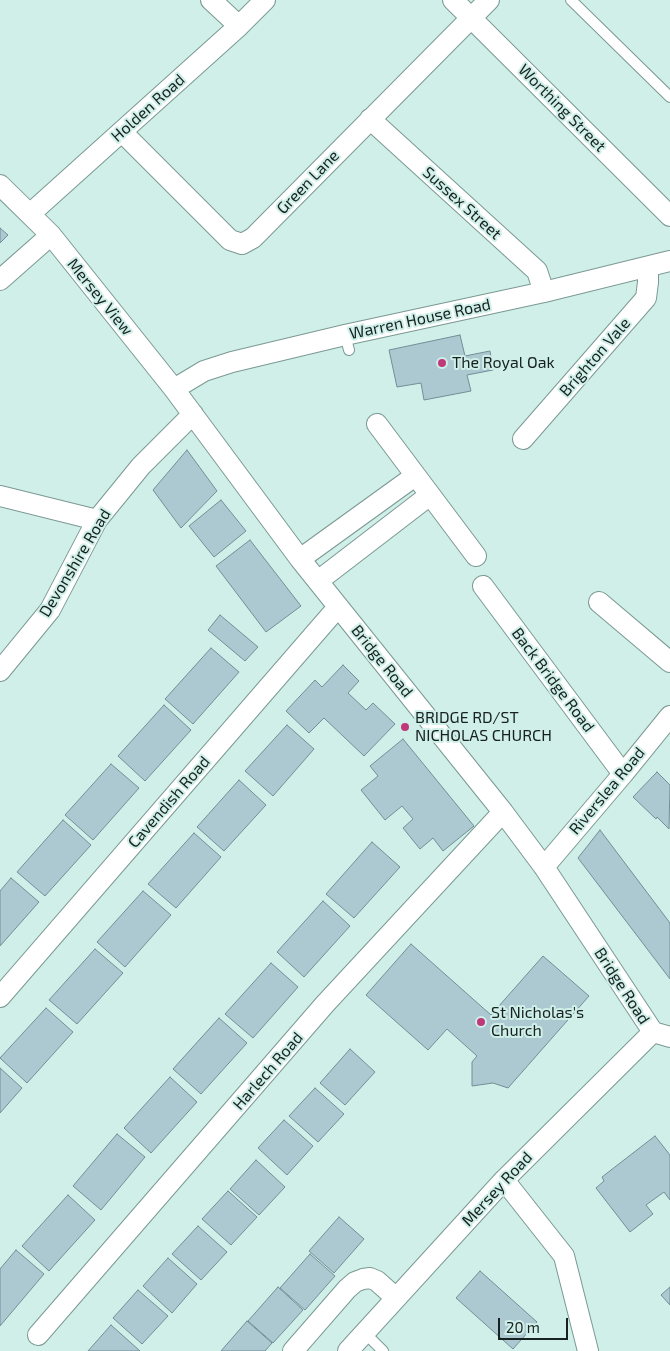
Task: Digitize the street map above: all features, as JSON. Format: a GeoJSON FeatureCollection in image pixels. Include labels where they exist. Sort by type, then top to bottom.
{"type":"FeatureCollection","features":[{"type":"Feature","properties":{"kind":"street"},"geometry":{"type":"LineString","coordinates":[[211,0],[239,26]]}},
{"type":"Feature","properties":{"kind":"street","name":"Holden Road"},"geometry":{"type":"LineString","coordinates":[[30,214],[239,26],[265,0]]}},
{"type":"Feature","properties":{"kind":"street","name":"Worthing Street"},"geometry":{"type":"LineString","coordinates":[[453,0],[670,216]]}},
{"type":"Feature","properties":{"kind":"street","name":"Green Lane"},"geometry":{"type":"LineString","coordinates":[[122,132],[230,240],[242,244],[253,238],[489,0]]}},
{"type":"Feature","properties":{"kind":"street","name":"Sussex Street"},"geometry":{"type":"LineString","coordinates":[[370,120],[537,271],[544,292]]}},
{"type":"Feature","properties":{"kind":"street","name":"Mersey View"},"geometry":{"type":"LineString","coordinates":[[0,185],[50,235],[193,414]]}},
{"type":"Feature","properties":{"kind":"street"},"geometry":{"type":"LineString","coordinates":[[0,280],[50,235]]}},
{"type":"Feature","properties":{"kind":"street","name":"Warren House Road"},"geometry":{"type":"LineString","coordinates":[[174,389],[204,371],[223,365],[347,342],[670,262]]}},
{"type":"Feature","properties":{"kind":"street","name":"Brighton Vale"},"geometry":{"type":"LineString","coordinates":[[523,438],[646,298],[648,267]]}},
{"type":"Feature","properties":{"kind":"street","name":"Devonshire Road"},"geometry":{"type":"LineString","coordinates":[[0,671],[50,610],[97,520],[141,466],[193,414]]}},
{"type":"Feature","properties":{"kind":"street","name":"Bridge Road"},"geometry":{"type":"LineString","coordinates":[[193,414],[300,559],[503,812],[544,867],[661,1034]]}},
{"type":"Feature","properties":{"kind":"street"},"geometry":{"type":"LineString","coordinates":[[377,424],[476,556]]}},
{"type":"Feature","properties":{"kind":"street"},"geometry":{"type":"LineString","coordinates":[[300,559],[415,476]]}},
{"type":"Feature","properties":{"kind":"street"},"geometry":{"type":"LineString","coordinates":[[318,581],[430,495]]}},
{"type":"Feature","properties":{"kind":"street"},"geometry":{"type":"LineString","coordinates":[[0,496],[97,520]]}},
{"type":"Feature","properties":{"kind":"street","name":"Back Bridge Road"},"geometry":{"type":"LineString","coordinates":[[483,586],[623,774]]}},
{"type":"Feature","properties":{"kind":"street"},"geometry":{"type":"LineString","coordinates":[[599,602],[670,662]]}},
{"type":"Feature","properties":{"kind":"street","name":"Cavendish Road"},"geometry":{"type":"LineString","coordinates":[[0,996],[338,607]]}},
{"type":"Feature","properties":{"kind":"street","name":"Riverslea Road"},"geometry":{"type":"LineString","coordinates":[[544,867],[670,716]]}},
{"type":"Feature","properties":{"kind":"street","name":"Harlech Road"},"geometry":{"type":"LineString","coordinates":[[38,1335],[325,1004],[503,812]]}},
{"type":"Feature","properties":{"kind":"street","name":"Mersey Road"},"geometry":{"type":"LineString","coordinates":[[348,1351],[504,1180],[661,1034]]}},
{"type":"Feature","properties":{"kind":"street"},"geometry":{"type":"LineString","coordinates":[[504,1180],[564,1256],[588,1351]]}},
{"type":"Feature","properties":{"kind":"street"},"geometry":{"type":"LineString","coordinates":[[293,1351],[355,1282],[370,1278],[378,1280],[396,1298]]}},
{"type":"Feature","properties":{"kind":"lane"},"geometry":{"type":"LineString","coordinates":[[571,0],[670,96]]}},
{"type":"Feature","properties":{"kind":"lane"},"geometry":{"type":"LineString","coordinates":[[365,1333],[383,1351]]}},
{"type":"Feature","properties":{"kind":"building"},"geometry":{"type":"Polygon","coordinates":[[[0,228],[8,235],[0,243],[0,228]]]}},
{"type":"Feature","properties":{"kind":"building","name":"The Royal Oak"},"geometry":{"type":"Polygon","coordinates":[[[460,335],[465,356],[490,351],[493,370],[467,375],[471,391],[424,400],[421,383],[397,387],[389,350],[460,335]]]}},
{"type":"Feature","properties":{"kind":"building"},"geometry":{"type":"Polygon","coordinates":[[[187,450],[217,491],[181,528],[153,490],[187,450]]]}},
{"type":"Feature","properties":{"kind":"building"},"geometry":{"type":"Polygon","coordinates":[[[221,500],[246,531],[214,557],[189,526],[221,500]]]}},
{"type":"Feature","properties":{"kind":"building"},"geometry":{"type":"Polygon","coordinates":[[[250,540],[301,606],[266,632],[216,566],[250,540]]]}},
{"type":"Feature","properties":{"kind":"building"},"geometry":{"type":"Polygon","coordinates":[[[220,615],[258,647],[245,661],[208,630],[220,615]]]}},
{"type":"Feature","properties":{"kind":"building"},"geometry":{"type":"Polygon","coordinates":[[[211,648],[239,672],[193,724],[165,699],[211,648]]]}},
{"type":"Feature","properties":{"kind":"building"},"geometry":{"type":"Polygon","coordinates":[[[343,665],[359,681],[348,693],[366,710],[373,703],[395,724],[364,756],[324,718],[309,733],[286,711],[315,680],[322,687],[343,665]]]}},
{"type":"Feature","properties":{"kind":"building"},"geometry":{"type":"Polygon","coordinates":[[[164,705],[191,730],[145,781],[118,756],[164,705]]]}},
{"type":"Feature","properties":{"kind":"building"},"geometry":{"type":"Polygon","coordinates":[[[287,725],[314,749],[273,796],[245,771],[287,725]]]}},
{"type":"Feature","properties":{"kind":"building"},"geometry":{"type":"Polygon","coordinates":[[[403,739],[474,826],[443,851],[433,838],[420,849],[403,828],[413,819],[402,806],[385,820],[361,790],[378,776],[370,766],[403,739]]]}},
{"type":"Feature","properties":{"kind":"building"},"geometry":{"type":"Polygon","coordinates":[[[111,764],[139,788],[93,840],[65,815],[111,764]]]}},
{"type":"Feature","properties":{"kind":"building"},"geometry":{"type":"Polygon","coordinates":[[[657,772],[670,785],[669,829],[633,797],[657,772]]]}},
{"type":"Feature","properties":{"kind":"building"},"geometry":{"type":"Polygon","coordinates":[[[239,780],[266,805],[224,851],[197,827],[239,780]]]}},
{"type":"Feature","properties":{"kind":"building"},"geometry":{"type":"Polygon","coordinates":[[[63,820],[91,845],[45,896],[17,872],[63,820]]]}},
{"type":"Feature","properties":{"kind":"building"},"geometry":{"type":"Polygon","coordinates":[[[600,830],[670,923],[670,979],[578,858],[600,830]]]}},
{"type":"Feature","properties":{"kind":"building"},"geometry":{"type":"Polygon","coordinates":[[[194,833],[221,857],[176,908],[148,884],[194,833]]]}},
{"type":"Feature","properties":{"kind":"building"},"geometry":{"type":"Polygon","coordinates":[[[372,842],[400,867],[354,918],[326,894],[372,842]]]}},
{"type":"Feature","properties":{"kind":"building"},"geometry":{"type":"Polygon","coordinates":[[[11,878],[39,902],[0,946],[0,891],[11,878]]]}},
{"type":"Feature","properties":{"kind":"building"},"geometry":{"type":"Polygon","coordinates":[[[143,891],[171,915],[125,967],[97,942],[143,891]]]}},
{"type":"Feature","properties":{"kind":"building"},"geometry":{"type":"Polygon","coordinates":[[[323,901],[350,926],[304,977],[277,952],[323,901]]]}},
{"type":"Feature","properties":{"kind":"building","name":"St Nicholas's Church"},"geometry":{"type":"Polygon","coordinates":[[[411,944],[491,1015],[543,956],[589,996],[508,1088],[493,1083],[472,1086],[472,1062],[477,1056],[447,1029],[428,1050],[366,995],[411,944]]]}},
{"type":"Feature","properties":{"kind":"building"},"geometry":{"type":"Polygon","coordinates":[[[95,949],[123,973],[77,1024],[49,1000],[95,949]]]}},
{"type":"Feature","properties":{"kind":"building"},"geometry":{"type":"Polygon","coordinates":[[[271,963],[298,987],[253,1038],[225,1014],[271,963]]]}},
{"type":"Feature","properties":{"kind":"building"},"geometry":{"type":"Polygon","coordinates":[[[46,1008],[73,1032],[27,1083],[0,1058],[46,1008]]]}},
{"type":"Feature","properties":{"kind":"building"},"geometry":{"type":"Polygon","coordinates":[[[219,1018],[247,1043],[201,1094],[173,1069],[219,1018]]]}},
{"type":"Feature","properties":{"kind":"building"},"geometry":{"type":"Polygon","coordinates":[[[350,1049],[375,1072],[345,1105],[320,1083],[350,1049]]]}},
{"type":"Feature","properties":{"kind":"building"},"geometry":{"type":"Polygon","coordinates":[[[0,1068],[22,1088],[0,1113],[0,1068]]]}},
{"type":"Feature","properties":{"kind":"building"},"geometry":{"type":"Polygon","coordinates":[[[170,1077],[197,1102],[151,1153],[124,1128],[170,1077]]]}},
{"type":"Feature","properties":{"kind":"building"},"geometry":{"type":"Polygon","coordinates":[[[315,1088],[344,1114],[318,1142],[289,1116],[315,1088]]]}},
{"type":"Feature","properties":{"kind":"building"},"geometry":{"type":"Polygon","coordinates":[[[284,1120],[313,1146],[287,1175],[258,1148],[284,1120]]]}},
{"type":"Feature","properties":{"kind":"building"},"geometry":{"type":"Polygon","coordinates":[[[117,1134],[145,1157],[101,1210],[73,1186],[117,1134]]]}},
{"type":"Feature","properties":{"kind":"building"},"geometry":{"type":"Polygon","coordinates":[[[655,1136],[670,1155],[670,1200],[664,1192],[646,1205],[653,1214],[630,1232],[596,1188],[604,1181],[602,1177],[655,1136]]]}},
{"type":"Feature","properties":{"kind":"building"},"geometry":{"type":"Polygon","coordinates":[[[256,1160],[285,1187],[259,1215],[230,1189],[256,1160]]]}},
{"type":"Feature","properties":{"kind":"building"},"geometry":{"type":"Polygon","coordinates":[[[228,1191],[257,1217],[231,1245],[202,1219],[228,1191]]]}},
{"type":"Feature","properties":{"kind":"building"},"geometry":{"type":"Polygon","coordinates":[[[68,1195],[95,1220],[49,1271],[22,1246],[68,1195]]]}},
{"type":"Feature","properties":{"kind":"building"},"geometry":{"type":"Polygon","coordinates":[[[339,1217],[364,1239],[334,1273],[309,1251],[339,1217]]]}},
{"type":"Feature","properties":{"kind":"building"},"geometry":{"type":"Polygon","coordinates":[[[198,1226],[227,1252],[201,1280],[172,1254],[198,1226]]]}},
{"type":"Feature","properties":{"kind":"building"},"geometry":{"type":"Polygon","coordinates":[[[16,1250],[44,1274],[0,1326],[0,1269],[16,1250]]]}},
{"type":"Feature","properties":{"kind":"building"},"geometry":{"type":"Polygon","coordinates":[[[310,1254],[335,1276],[305,1310],[280,1288],[310,1254]]]}},
{"type":"Feature","properties":{"kind":"building"},"geometry":{"type":"Polygon","coordinates":[[[168,1258],[197,1284],[172,1313],[143,1286],[168,1258]]]}},
{"type":"Feature","properties":{"kind":"building"},"geometry":{"type":"Polygon","coordinates":[[[480,1271],[537,1322],[513,1349],[456,1298],[480,1271]]]}},
{"type":"Feature","properties":{"kind":"building"},"geometry":{"type":"Polygon","coordinates":[[[278,1287],[303,1310],[273,1343],[248,1321],[278,1287]]]}},
{"type":"Feature","properties":{"kind":"building"},"geometry":{"type":"Polygon","coordinates":[[[670,1287],[670,1305],[661,1295],[670,1287]]]}},
{"type":"Feature","properties":{"kind":"building"},"geometry":{"type":"Polygon","coordinates":[[[138,1290],[168,1316],[142,1344],[113,1318],[138,1290]]]}},
{"type":"Feature","properties":{"kind":"building"},"geometry":{"type":"Polygon","coordinates":[[[247,1321],[272,1343],[265,1351],[221,1351],[247,1321]]]}},
{"type":"Feature","properties":{"kind":"building"},"geometry":{"type":"Polygon","coordinates":[[[111,1325],[140,1351],[88,1351],[111,1325]]]}},
{"type":"Feature","properties":{"kind":"place","name":"The Royal Oak"},"geometry":{"type":"Point","coordinates":[442,363]}},
{"type":"Feature","properties":{"kind":"place","name":"BRIDGE RD/ST NICHOLAS CHURCH"},"geometry":{"type":"Point","coordinates":[405,727]}},
{"type":"Feature","properties":{"kind":"place","name":"St Nicholas's Church"},"geometry":{"type":"Point","coordinates":[481,1022]}}]}
